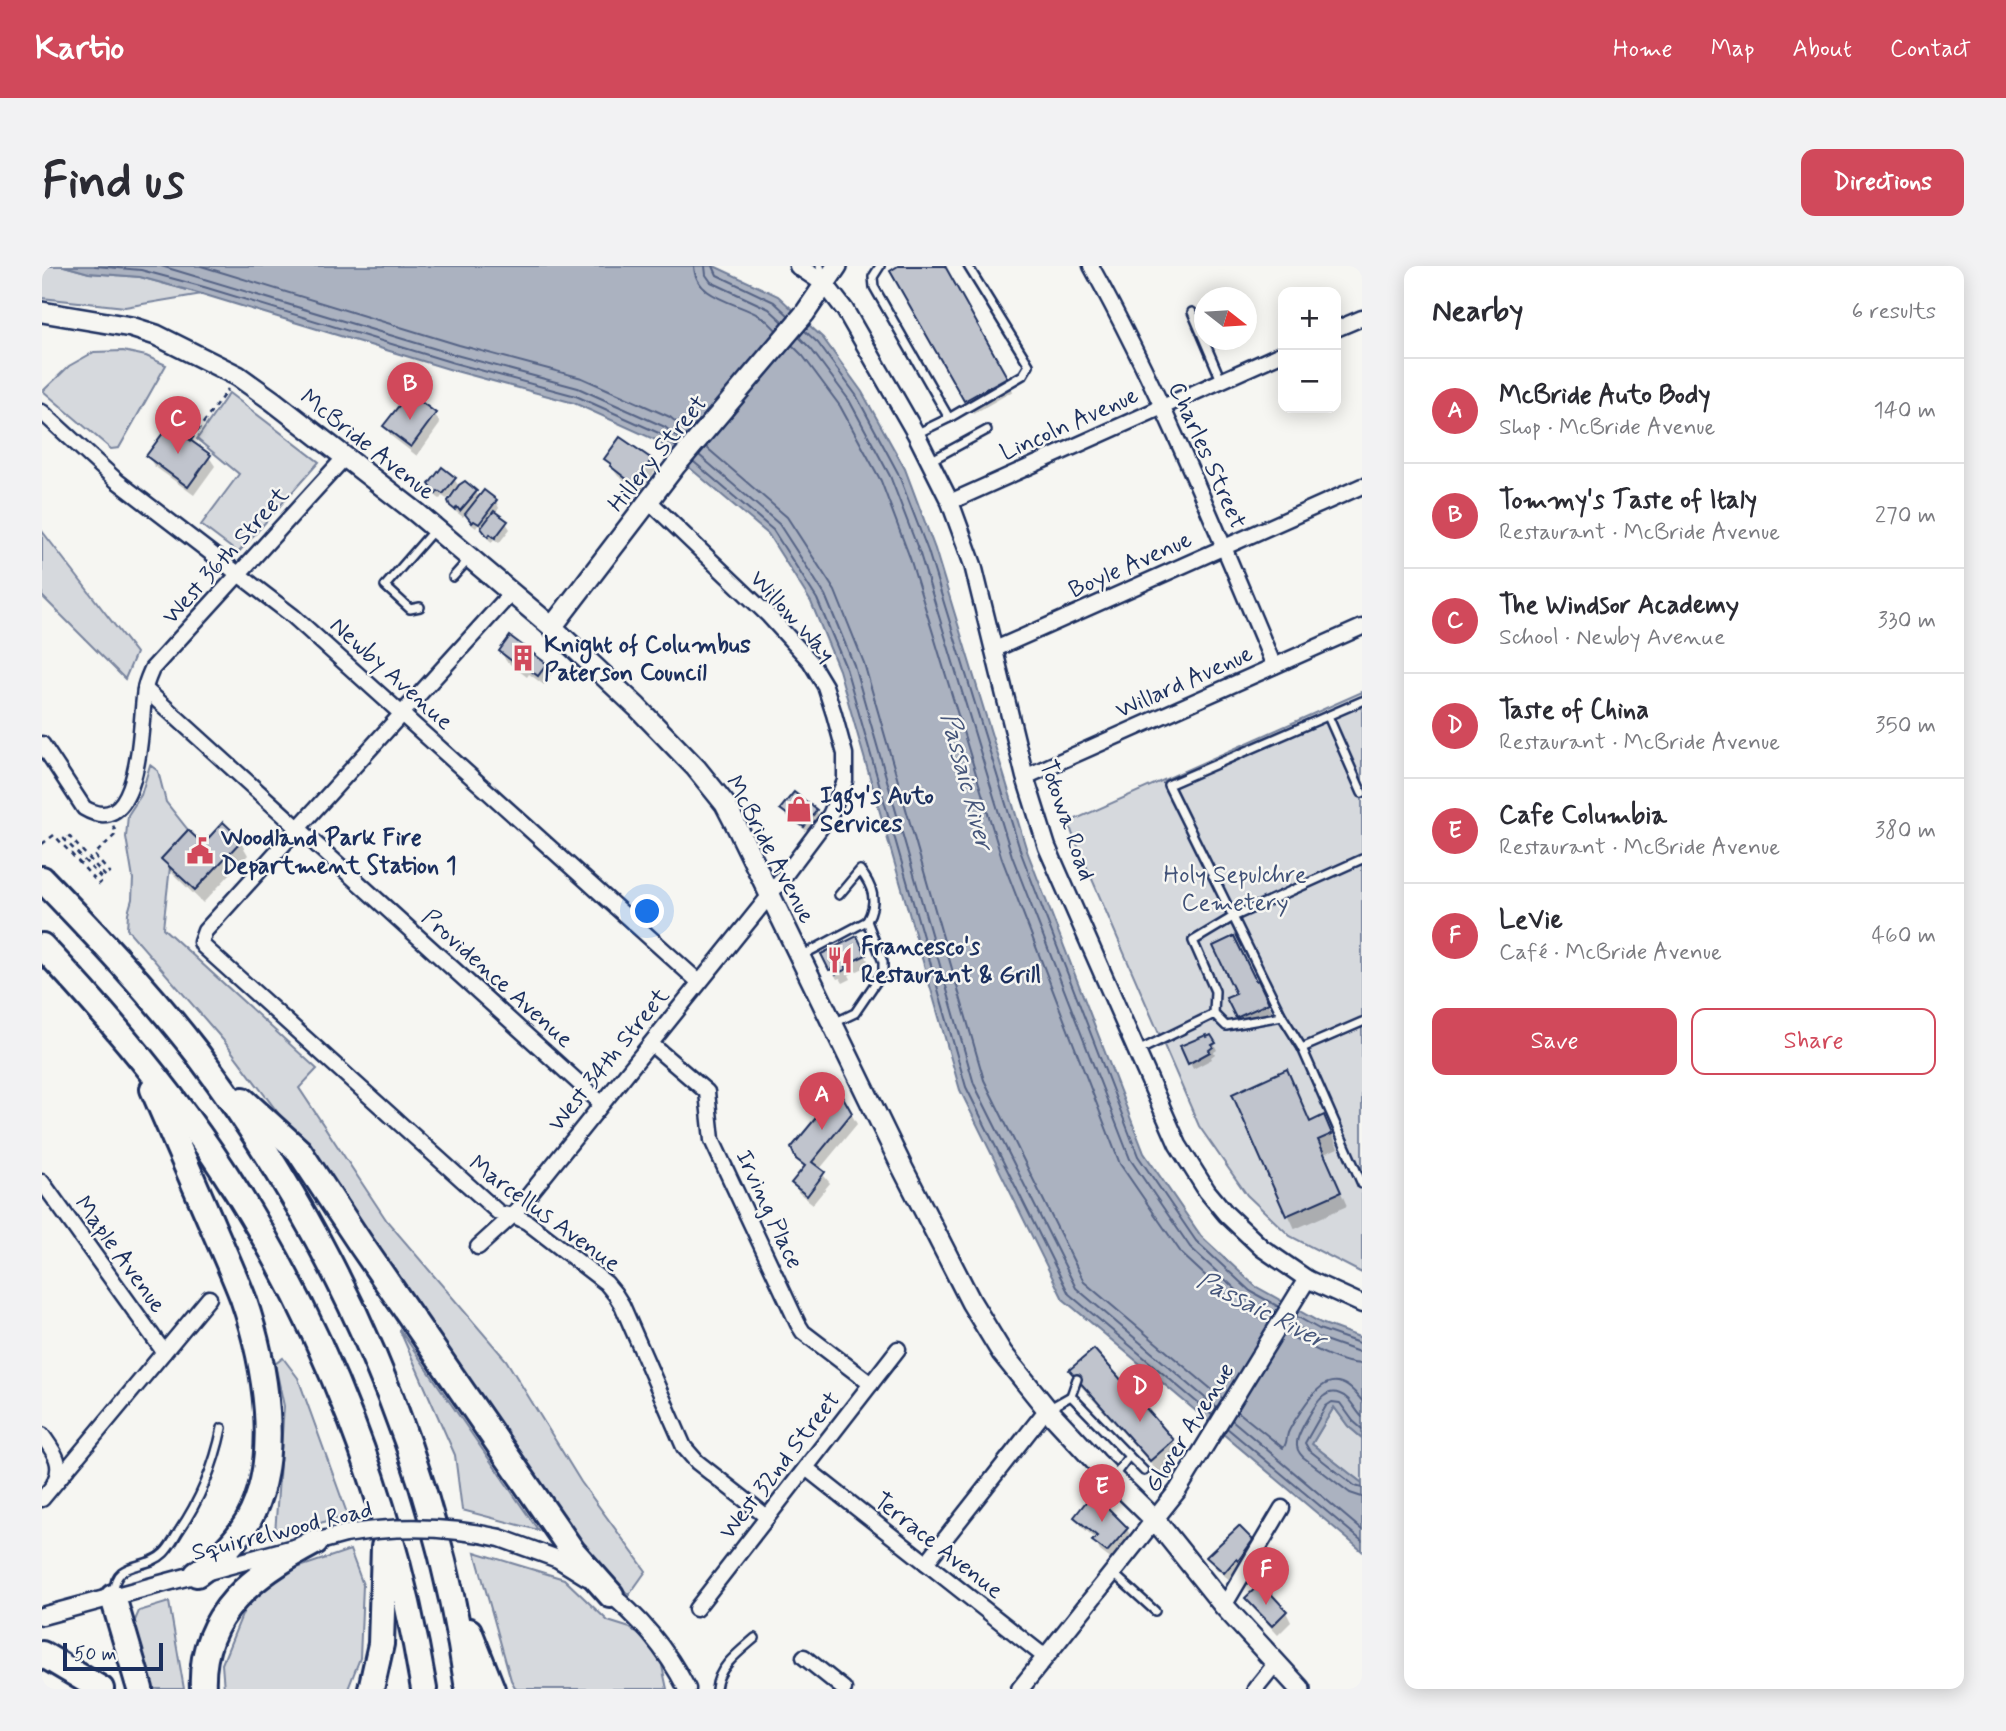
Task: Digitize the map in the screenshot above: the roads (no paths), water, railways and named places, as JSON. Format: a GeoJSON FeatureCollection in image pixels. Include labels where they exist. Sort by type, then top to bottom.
{"type":"FeatureCollection","features":[{"type":"Feature","properties":{"kind":"highway"},"geometry":{"type":"LineString","coordinates":[[42,880],[145,991],[207,1068],[250,1127],[299,1205],[357,1317],[380,1369],[412,1454],[448,1579],[492,1689]]}},
{"type":"Feature","properties":{"kind":"highway"},"geometry":{"type":"LineString","coordinates":[[42,946],[137,1054],[211,1152],[275,1257],[329,1367],[365,1459],[385,1519],[409,1614],[424,1689]]}},
{"type":"Feature","properties":{"kind":"highway"},"geometry":{"type":"LineString","coordinates":[[137,1054],[237,1284],[251,1324],[263,1377],[266,1406],[265,1455],[255,1506],[244,1528],[227,1549],[197,1574]]}},
{"type":"Feature","properties":{"kind":"highway"},"geometry":{"type":"LineString","coordinates":[[207,1068],[299,1151],[573,1552],[611,1595]]}},
{"type":"Feature","properties":{"kind":"highway"},"geometry":{"type":"LineString","coordinates":[[371,1689],[381,1644],[385,1519]]}},
{"type":"Feature","properties":{"kind":"highway"},"geometry":{"type":"LineString","coordinates":[[203,1689],[207,1651],[217,1625],[232,1601],[258,1576],[315,1542]]}},
{"type":"Feature","properties":{"kind":"highway"},"geometry":{"type":"LineString","coordinates":[[448,1579],[468,1689]]}},
{"type":"Feature","properties":{"kind":"highway"},"geometry":{"type":"LineString","coordinates":[[114,1597],[140,1689]]}},
{"type":"Feature","properties":{"kind":"highway"},"geometry":{"type":"LineString","coordinates":[[42,1654],[101,1689]]}},
{"type":"Feature","properties":{"kind":"main road"},"geometry":{"type":"LineString","coordinates":[[822,275],[836,266]]}},
{"type":"Feature","properties":{"kind":"main road","name":"Hillery Street"},"geometry":{"type":"LineString","coordinates":[[552,627],[676,465],[808,308],[822,275]]}},
{"type":"Feature","properties":{"kind":"main road","name":"McBride Avenue"},"geometry":{"type":"LineString","coordinates":[[42,312],[131,327],[156,335],[238,376],[346,456],[552,627],[637,707],[708,780],[725,804],[903,1170],[971,1302],[1002,1353],[1047,1409],[1156,1521],[1224,1606],[1300,1689]]}},
{"type":"Feature","properties":{"kind":"street","name":"Totowa Road"},"geometry":{"type":"LineString","coordinates":[[798,266],[822,275],[845,310],[916,434],[950,502],[973,565],[1025,777],[1047,847],[1178,1144],[1207,1191],[1226,1214],[1303,1286],[1362,1304]]}},
{"type":"Feature","properties":{"kind":"street","name":"Charles Street"},"geometry":{"type":"LineString","coordinates":[[1091,266],[1129,334],[1163,406],[1274,666]]}},
{"type":"Feature","properties":{"kind":"street"},"geometry":{"type":"LineString","coordinates":[[1341,327],[1362,318]]}},
{"type":"Feature","properties":{"kind":"street","name":"Lincoln Avenue"},"geometry":{"type":"LineString","coordinates":[[950,502],[1278,355]]}},
{"type":"Feature","properties":{"kind":"street","name":"Newby Avenue"},"geometry":{"type":"LineString","coordinates":[[42,412],[117,481],[293,616],[699,982]]}},
{"type":"Feature","properties":{"kind":"street","name":"West 36th Street"},"geometry":{"type":"LineString","coordinates":[[145,689],[158,662],[346,456]]}},
{"type":"Feature","properties":{"kind":"street","name":"Boyle Avenue"},"geometry":{"type":"LineString","coordinates":[[993,650],[1362,486]]}},
{"type":"Feature","properties":{"kind":"street","name":"Willow Way"},"geometry":{"type":"LineString","coordinates":[[649,500],[769,616],[810,661],[825,686],[834,713],[845,754],[845,781],[840,796],[830,814],[770,895]]}},
{"type":"Feature","properties":{"kind":"street"},"geometry":{"type":"LineString","coordinates":[[299,827],[512,593]]}},
{"type":"Feature","properties":{"kind":"street","name":"Willard Avenue"},"geometry":{"type":"LineString","coordinates":[[1025,777],[1362,627]]}},
{"type":"Feature","properties":{"kind":"street"},"geometry":{"type":"LineString","coordinates":[[42,744],[84,807],[93,813],[109,811],[124,801],[135,778],[145,689]]}},
{"type":"Feature","properties":{"kind":"street","name":"Providence Avenue"},"geometry":{"type":"LineString","coordinates":[[145,689],[601,1103]]}},
{"type":"Feature","properties":{"kind":"street","name":"Marcellus Avenue"},"geometry":{"type":"LineString","coordinates":[[299,827],[214,922],[202,937],[203,946],[464,1184],[499,1213],[527,1222],[606,1283],[622,1305],[684,1447],[697,1462],[767,1517]]}},
{"type":"Feature","properties":{"kind":"street","name":"West 34th Street"},"geometry":{"type":"LineString","coordinates":[[478,1247],[512,1216],[770,895]]}},
{"type":"Feature","properties":{"kind":"street","name":"Irving Place"},"geometry":{"type":"LineString","coordinates":[[651,1044],[708,1091],[712,1140],[803,1332],[871,1384]]}},
{"type":"Feature","properties":{"kind":"street","name":"Maple Avenue"},"geometry":{"type":"LineString","coordinates":[[42,1182],[164,1352]]}},
{"type":"Feature","properties":{"kind":"street","name":"Glover Avenue"},"geometry":{"type":"LineString","coordinates":[[1020,1689],[1178,1490],[1303,1286]]}},
{"type":"Feature","properties":{"kind":"street"},"geometry":{"type":"LineString","coordinates":[[45,1495],[209,1298]]}},
{"type":"Feature","properties":{"kind":"street","name":"West 32nd Street"},"geometry":{"type":"LineString","coordinates":[[696,1609],[898,1349]]}},
{"type":"Feature","properties":{"kind":"street"},"geometry":{"type":"LineString","coordinates":[[926,1563],[1047,1409]]}},
{"type":"Feature","properties":{"kind":"street"},"geometry":{"type":"LineString","coordinates":[[42,1435],[60,1464],[57,1480],[45,1495]]}},
{"type":"Feature","properties":{"kind":"street","name":"Terrace Avenue"},"geometry":{"type":"LineString","coordinates":[[806,1468],[1045,1657]]}},
{"type":"Feature","properties":{"kind":"street"},"geometry":{"type":"LineString","coordinates":[[1224,1606],[1282,1508]]}},
{"type":"Feature","properties":{"kind":"street","name":"Squirrelwood Road"},"geometry":{"type":"LineString","coordinates":[[42,1616],[345,1534],[428,1527],[455,1529],[500,1538],[558,1559],[611,1595],[658,1643],[687,1689]]}},
{"type":"Feature","properties":{"kind":"street"},"geometry":{"type":"LineString","coordinates":[[804,1657],[844,1689]]}},
{"type":"Feature","properties":{"kind":"street"},"geometry":{"type":"LineString","coordinates":[[1255,1689],[1276,1663]]}},
{"type":"Feature","properties":{"kind":"lane"},"geometry":{"type":"LineString","coordinates":[[880,266],[873,277],[874,287],[949,418]]}},
{"type":"Feature","properties":{"kind":"lane"},"geometry":{"type":"LineString","coordinates":[[916,434],[1023,375],[1029,365],[968,266]]}},
{"type":"Feature","properties":{"kind":"lane"},"geometry":{"type":"LineString","coordinates":[[1192,312],[1221,381]]}},
{"type":"Feature","properties":{"kind":"lane"},"geometry":{"type":"LineString","coordinates":[[930,460],[987,430]]}},
{"type":"Feature","properties":{"kind":"lane"},"geometry":{"type":"LineString","coordinates":[[420,607],[410,609],[385,586],[435,528]]}},
{"type":"Feature","properties":{"kind":"lane"},"geometry":{"type":"LineString","coordinates":[[453,577],[471,558]]}},
{"type":"Feature","properties":{"kind":"lane"},"geometry":{"type":"LineString","coordinates":[[1362,701],[1168,785],[1282,1016],[1302,1048],[1362,1184]]}},
{"type":"Feature","properties":{"kind":"lane"},"geometry":{"type":"LineString","coordinates":[[1328,716],[1362,793]]}},
{"type":"Feature","properties":{"kind":"lane"},"geometry":{"type":"LineString","coordinates":[[1282,1016],[1226,1026],[1214,1014],[1215,991],[1193,941],[1233,917],[1362,859]]}},
{"type":"Feature","properties":{"kind":"lane"},"geometry":{"type":"LineString","coordinates":[[834,1024],[855,1013],[883,972],[883,962],[867,921],[873,904],[873,888],[860,870],[839,895]]}},
{"type":"Feature","properties":{"kind":"lane"},"geometry":{"type":"LineString","coordinates":[[801,957],[867,921]]}},
{"type":"Feature","properties":{"kind":"lane"},"geometry":{"type":"LineString","coordinates":[[1136,1052],[1214,1014]]}},
{"type":"Feature","properties":{"kind":"lane"},"geometry":{"type":"LineString","coordinates":[[1302,1048],[1362,1022]]}},
{"type":"Feature","properties":{"kind":"lane"},"geometry":{"type":"LineString","coordinates":[[1047,1409],[1071,1396],[1077,1379]]}},
{"type":"Feature","properties":{"kind":"lane"},"geometry":{"type":"LineString","coordinates":[[1071,1396],[1143,1471]]}},
{"type":"Feature","properties":{"kind":"lane"},"geometry":{"type":"LineString","coordinates":[[114,1597],[118,1573],[156,1560],[165,1552],[195,1507],[215,1461],[222,1428]]}},
{"type":"Feature","properties":{"kind":"lane"},"geometry":{"type":"LineString","coordinates":[[1112,1478],[1129,1456]]}},
{"type":"Feature","properties":{"kind":"lane"},"geometry":{"type":"LineString","coordinates":[[1113,1573],[1155,1611]]}},
{"type":"Feature","properties":{"kind":"lane"},"geometry":{"type":"LineString","coordinates":[[716,1689],[719,1675],[725,1667],[755,1638]]}},
{"type":"Feature","properties":{"kind":"water","name":"Passaic River"},"geometry":{"type":"Polygon","coordinates":[[[64,266],[714,266],[778,296],[823,338],[862,392],[905,469],[935,549],[1027,851],[1144,1153],[1201,1236],[1255,1286],[1321,1323],[1362,1338],[1362,1438],[1348,1426],[1334,1407],[1312,1444],[1362,1483],[1362,1551],[1063,1299],[960,1090],[839,670],[811,602],[768,534],[658,441],[574,403],[452,370],[140,277],[89,273],[64,266]]]}},
{"type":"Feature","properties":{"kind":"place","name":"Tommy's Taste of Italy"},"geometry":{"type":"Point","coordinates":[410,420]}},
{"type":"Feature","properties":{"kind":"place","name":"The Windsor Academy"},"geometry":{"type":"Point","coordinates":[178,454]}},
{"type":"Feature","properties":{"kind":"place","name":"Knight of Columbus Paterson Council"},"geometry":{"type":"Point","coordinates":[523,658]}},
{"type":"Feature","properties":{"kind":"place","name":"Iggy's Auto Services"},"geometry":{"type":"Point","coordinates":[799,809]}},
{"type":"Feature","properties":{"kind":"place","name":"Woodland Park Fire Department Station 1"},"geometry":{"type":"Point","coordinates":[200,851]}},
{"type":"Feature","properties":{"kind":"place","name":"Francesco's Restaurant & Grill"},"geometry":{"type":"Point","coordinates":[840,960]}},
{"type":"Feature","properties":{"kind":"place","name":"McBride Auto Body"},"geometry":{"type":"Point","coordinates":[822,1130]}},
{"type":"Feature","properties":{"kind":"place","name":"Taste of China"},"geometry":{"type":"Point","coordinates":[1140,1422]}},
{"type":"Feature","properties":{"kind":"place","name":"Cafe Columbia"},"geometry":{"type":"Point","coordinates":[1102,1522]}},
{"type":"Feature","properties":{"kind":"place","name":"LeVie"},"geometry":{"type":"Point","coordinates":[1266,1605]}},
{"type":"Feature","properties":{"kind":"park label","name":"Holy Sepulchre Cemetery"},"geometry":{"type":"Point","coordinates":[1235,888]}}]}
